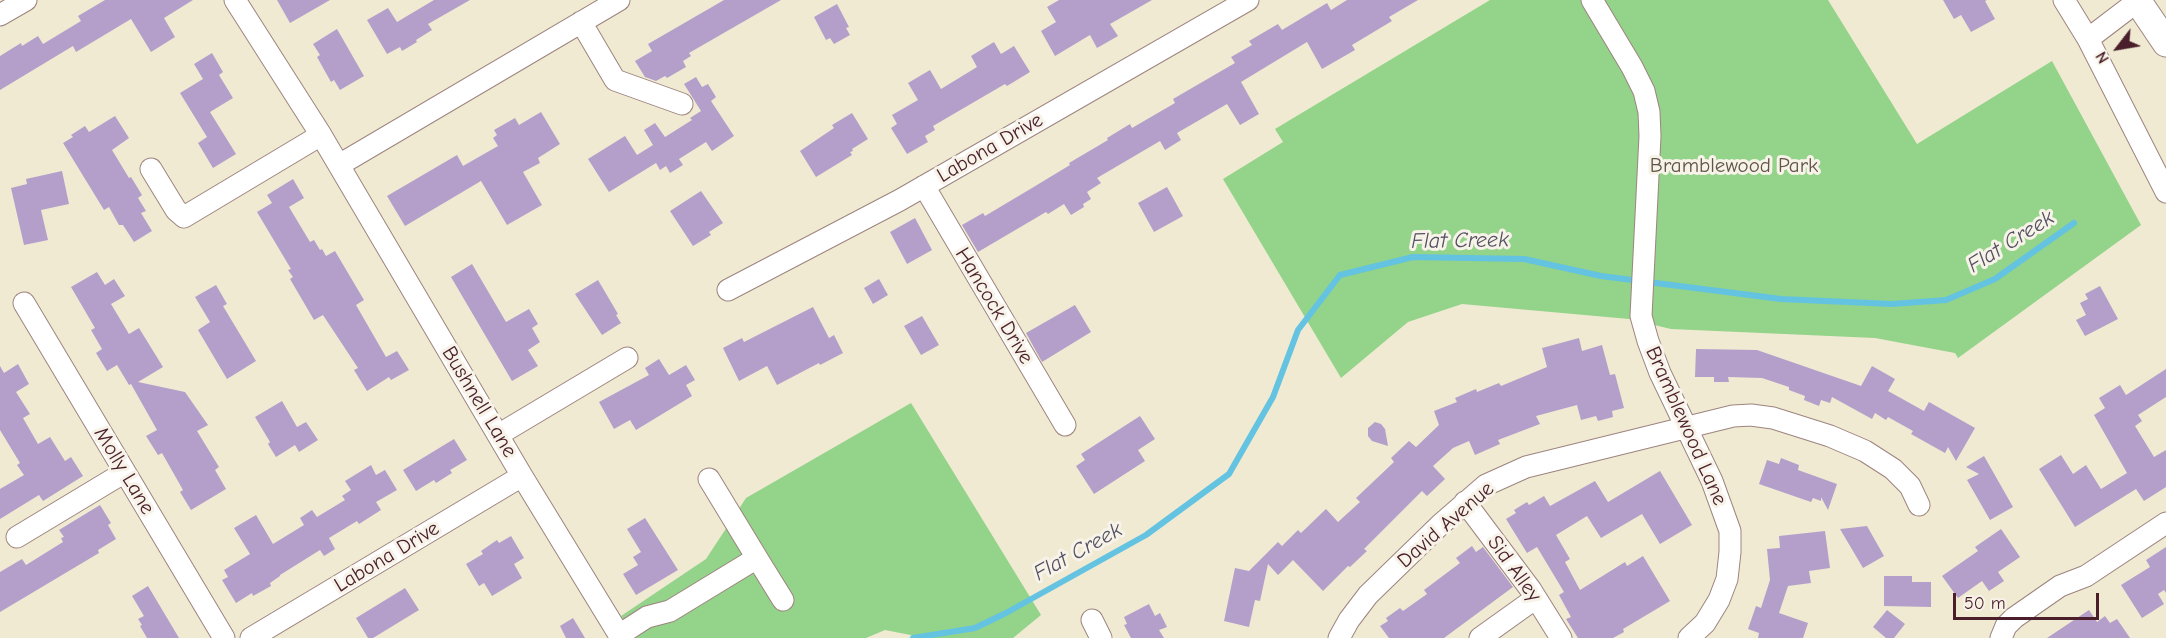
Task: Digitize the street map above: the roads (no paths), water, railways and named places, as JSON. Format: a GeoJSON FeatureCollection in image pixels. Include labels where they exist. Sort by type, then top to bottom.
{"type":"FeatureCollection","features":[{"type":"Feature","properties":{"kind":"main road"},"geometry":{"type":"LineString","coordinates":[[2138,1],[2166,43]]}},
{"type":"Feature","properties":{"kind":"street"},"geometry":{"type":"LineString","coordinates":[[0,15],[26,0]]}},
{"type":"Feature","properties":{"kind":"street","name":"Bushnell Lane"},"geometry":{"type":"LineString","coordinates":[[235,0],[321,135],[522,476],[620,636]]}},
{"type":"Feature","properties":{"kind":"street"},"geometry":{"type":"LineString","coordinates":[[339,165],[619,0]]}},
{"type":"Feature","properties":{"kind":"street","name":"Labona Drive"},"geometry":{"type":"LineString","coordinates":[[728,290],[924,186],[1248,0]]}},
{"type":"Feature","properties":{"kind":"street","name":"Bramblewood Lane"},"geometry":{"type":"LineString","coordinates":[[1592,0],[1632,67],[1644,91],[1649,112],[1650,136],[1641,316],[1660,373],[1712,481],[1730,531],[1727,579],[1709,630],[1689,638]]}},
{"type":"Feature","properties":{"kind":"street"},"geometry":{"type":"LineString","coordinates":[[2064,0],[2088,39],[2166,192]]}},
{"type":"Feature","properties":{"kind":"street"},"geometry":{"type":"LineString","coordinates":[[2088,39],[2138,1]]}},
{"type":"Feature","properties":{"kind":"street"},"geometry":{"type":"LineString","coordinates":[[581,22],[615,80],[682,104]]}},
{"type":"Feature","properties":{"kind":"street"},"geometry":{"type":"LineString","coordinates":[[151,169],[176,210],[184,217],[321,135]]}},
{"type":"Feature","properties":{"kind":"street","name":"Hancock Drive"},"geometry":{"type":"LineString","coordinates":[[924,186],[1065,425]]}},
{"type":"Feature","properties":{"kind":"street","name":"Molly Lane"},"geometry":{"type":"LineString","coordinates":[[24,303],[224,638]]}},
{"type":"Feature","properties":{"kind":"street"},"geometry":{"type":"LineString","coordinates":[[498,435],[627,358]]}},
{"type":"Feature","properties":{"kind":"street","name":"David Avenue"},"geometry":{"type":"LineString","coordinates":[[1339,638],[1368,595],[1465,502],[1486,485],[1526,467],[1733,416],[1751,415],[1773,418],[1810,429],[1865,451],[1893,469],[1910,486],[1919,505]]}},
{"type":"Feature","properties":{"kind":"street"},"geometry":{"type":"LineString","coordinates":[[17,537],[125,472]]}},
{"type":"Feature","properties":{"kind":"street","name":"Labona Drive"},"geometry":{"type":"LineString","coordinates":[[251,638],[522,476]]}},
{"type":"Feature","properties":{"kind":"street"},"geometry":{"type":"LineString","coordinates":[[709,479],[783,600]]}},
{"type":"Feature","properties":{"kind":"street","name":"Sid Alley"},"geometry":{"type":"LineString","coordinates":[[1465,502],[1536,598],[1561,638]]}},
{"type":"Feature","properties":{"kind":"street"},"geometry":{"type":"LineString","coordinates":[[2001,638],[2006,626],[2014,618],[2060,586],[2086,576],[2166,523]]}},
{"type":"Feature","properties":{"kind":"street"},"geometry":{"type":"LineString","coordinates":[[620,636],[647,617],[670,611],[757,558]]}},
{"type":"Feature","properties":{"kind":"street"},"geometry":{"type":"LineString","coordinates":[[1480,638],[1536,598]]}},
{"type":"Feature","properties":{"kind":"waterway","name":"Flat Creek"},"geometry":{"type":"LineString","coordinates":[[913,638],[975,628],[1006,613],[1146,535],[1229,474],[1273,397],[1298,330],[1340,275],[1413,257],[1524,259],[1601,276],[1781,299],[1892,304],[1946,300],[1995,279],[2074,223]]}},
{"type":"Feature","properties":{"kind":"park label","name":"Bramblewood Park"},"geometry":{"type":"Point","coordinates":[1734,166]}}]}
